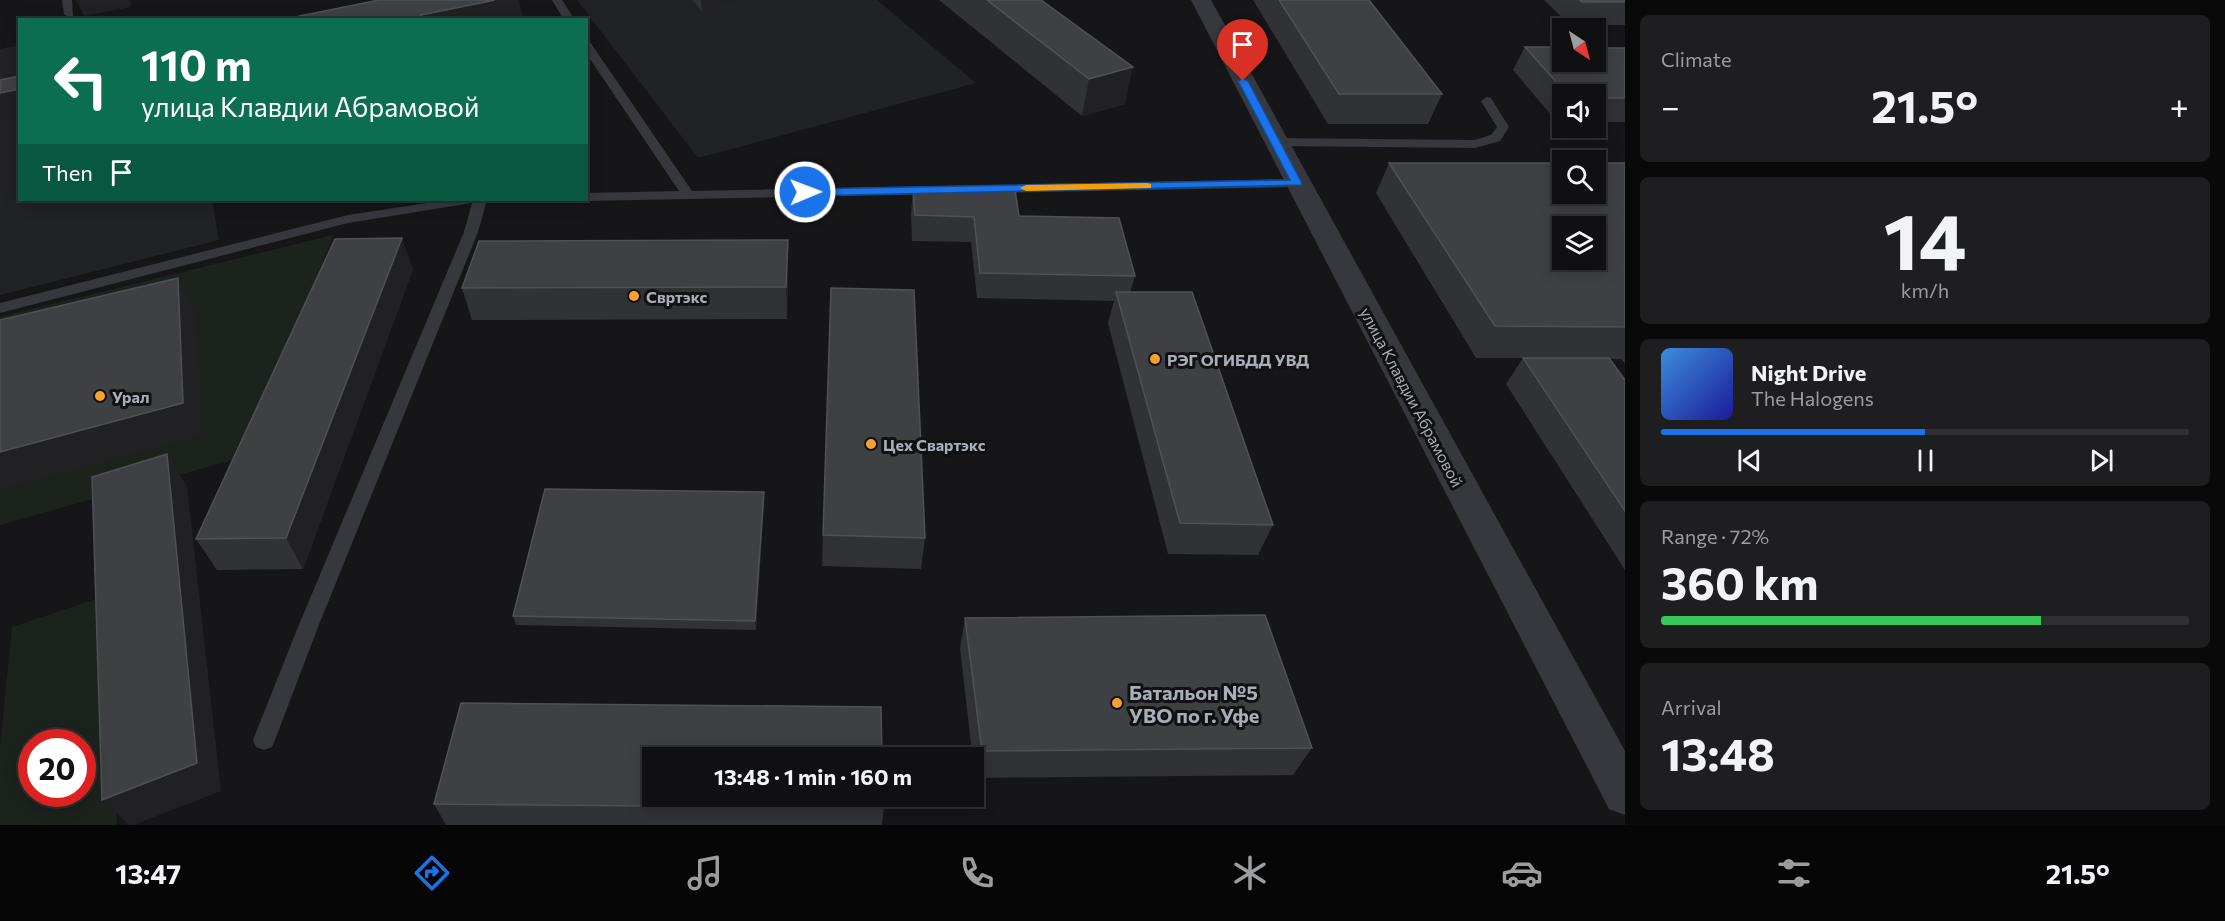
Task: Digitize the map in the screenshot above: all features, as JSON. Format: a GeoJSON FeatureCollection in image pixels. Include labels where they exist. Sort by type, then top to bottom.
{"type":"FeatureCollection","features":[{"type":"Feature","properties":{"kind":"street","name":"улица Клавдии Абрамовой"},"geometry":{"type":"LineString","coordinates":[[1200,0],[1625,794]]}},
{"type":"Feature","properties":{"kind":"lane"},"geometry":{"type":"LineString","coordinates":[[67,0],[69,14]]}},
{"type":"Feature","properties":{"kind":"lane"},"geometry":{"type":"LineString","coordinates":[[557,0],[569,18]]}},
{"type":"Feature","properties":{"kind":"lane"},"geometry":{"type":"LineString","coordinates":[[588,47],[688,195]]}},
{"type":"Feature","properties":{"kind":"lane"},"geometry":{"type":"LineString","coordinates":[[1275,142],[1475,144],[1496,138],[1503,127],[1487,101]]}},
{"type":"Feature","properties":{"kind":"lane"},"geometry":{"type":"LineString","coordinates":[[588,197],[1297,183]]}},
{"type":"Feature","properties":{"kind":"lane"},"geometry":{"type":"LineString","coordinates":[[0,308],[348,219],[464,201]]}},
{"type":"Feature","properties":{"kind":"lane"},"geometry":{"type":"LineString","coordinates":[[264,740],[308,627],[471,232],[480,201]]}},
{"type":"Feature","properties":{"kind":"shaded area"},"geometry":{"type":"Polygon","coordinates":[[[577,0],[877,0],[976,83],[698,158],[577,0]]]}},
{"type":"Feature","properties":{"kind":"shaded area"},"geometry":{"type":"Polygon","coordinates":[[[18,45],[18,201],[212,201],[219,240],[0,295],[0,49],[18,45]]]}},
{"type":"Feature","properties":{"kind":"shaded area"},"geometry":{"type":"Polygon","coordinates":[[[333,235],[250,455],[0,525],[0,317],[333,235]]]}},
{"type":"Feature","properties":{"kind":"shaded area"},"geometry":{"type":"Polygon","coordinates":[[[108,595],[117,825],[0,825],[0,747],[12,627],[108,595]]]}},
{"type":"Feature","properties":{"kind":"building"},"geometry":{"type":"Polygon","coordinates":[[[379,0],[495,0],[421,15],[422,18],[290,18],[379,0]]]}},
{"type":"Feature","properties":{"kind":"building"},"geometry":{"type":"Polygon","coordinates":[[[987,0],[1041,0],[1133,67],[1089,79],[987,0]]]}},
{"type":"Feature","properties":{"kind":"building"},"geometry":{"type":"Polygon","coordinates":[[[1279,0],[1369,0],[1442,94],[1339,94],[1279,0]]]}},
{"type":"Feature","properties":{"kind":"building"},"geometry":{"type":"Polygon","coordinates":[[[1580,0],[1625,0],[1625,2],[1582,2],[1580,0]]]}},
{"type":"Feature","properties":{"kind":"building"},"geometry":{"type":"Polygon","coordinates":[[[1525,47],[1552,47],[1552,72],[1606,72],[1606,48],[1625,48],[1625,98],[1606,98],[1606,84],[1558,84],[1525,47]]]}},
{"type":"Feature","properties":{"kind":"building"},"geometry":{"type":"Polygon","coordinates":[[[18,76],[18,89],[0,93],[0,80],[18,76]]]}},
{"type":"Feature","properties":{"kind":"building"},"geometry":{"type":"Polygon","coordinates":[[[1389,163],[1552,163],[1552,204],[1606,204],[1606,163],[1625,163],[1625,327],[1495,326],[1389,163]]]}},
{"type":"Feature","properties":{"kind":"building"},"geometry":{"type":"Polygon","coordinates":[[[913,189],[1015,190],[1019,216],[1119,218],[1135,276],[980,273],[974,217],[915,215],[913,189]]]}},
{"type":"Feature","properties":{"kind":"building"},"geometry":{"type":"Polygon","coordinates":[[[402,238],[286,538],[196,539],[335,239],[402,238]]]}},
{"type":"Feature","properties":{"kind":"building"},"geometry":{"type":"Polygon","coordinates":[[[788,240],[786,287],[462,288],[479,241],[788,240]]]}},
{"type":"Feature","properties":{"kind":"building","name":"Урал"},"geometry":{"type":"Polygon","coordinates":[[[178,278],[183,403],[0,452],[0,320],[178,278]]]}},
{"type":"Feature","properties":{"kind":"building","name":"Цех Свартэкс"},"geometry":{"type":"Polygon","coordinates":[[[831,288],[914,290],[925,538],[823,535],[831,288]]]}},
{"type":"Feature","properties":{"kind":"building"},"geometry":{"type":"Polygon","coordinates":[[[1116,292],[1192,292],[1273,525],[1180,523],[1116,292]]]}},
{"type":"Feature","properties":{"kind":"building"},"geometry":{"type":"Polygon","coordinates":[[[1523,358],[1609,358],[1625,380],[1625,511],[1523,358]]]}},
{"type":"Feature","properties":{"kind":"building"},"geometry":{"type":"Polygon","coordinates":[[[167,454],[197,763],[102,800],[92,477],[167,454]]]}},
{"type":"Feature","properties":{"kind":"building"},"geometry":{"type":"Polygon","coordinates":[[[545,489],[764,492],[755,621],[513,616],[545,489]]]}},
{"type":"Feature","properties":{"kind":"building","name":"Батальон №5 УВО по г. Уфе"},"geometry":{"type":"Polygon","coordinates":[[[1265,615],[1312,748],[984,751],[984,747],[981,747],[965,618],[1265,615]]]}},
{"type":"Feature","properties":{"kind":"building"},"geometry":{"type":"Polygon","coordinates":[[[461,703],[881,707],[882,747],[642,747],[642,806],[434,804],[461,703]]]}},
{"type":"Feature","properties":{"kind":"building"},"geometry":{"type":"Polygon","coordinates":[[[772,807],[884,807],[884,808],[772,807]]]}},
{"type":"Feature","properties":{"kind":"slow traffic"},"geometry":{"type":"LineString","coordinates":[[1026,188],[1147,186]]}},
{"type":"Feature","properties":{"kind":"place","name":"Свртэкс"},"geometry":{"type":"Point","coordinates":[634,296]}},
{"type":"Feature","properties":{"kind":"place","name":"РЭГ ОГИБДД УВД"},"geometry":{"type":"Point","coordinates":[1155,359]}},
{"type":"Feature","properties":{"kind":"place","name":"Урал"},"geometry":{"type":"Point","coordinates":[100,396]}},
{"type":"Feature","properties":{"kind":"place","name":"Цех Свартэкс"},"geometry":{"type":"Point","coordinates":[871,444]}},
{"type":"Feature","properties":{"kind":"place","name":"Батальон №5 УВО по г. Уфе"},"geometry":{"type":"Point","coordinates":[1117,703]}},
{"type":"Feature","properties":{"kind":"route"},"geometry":{"type":"LineString","coordinates":[[805,192],[1297,183],[1243,81]]}}]}
